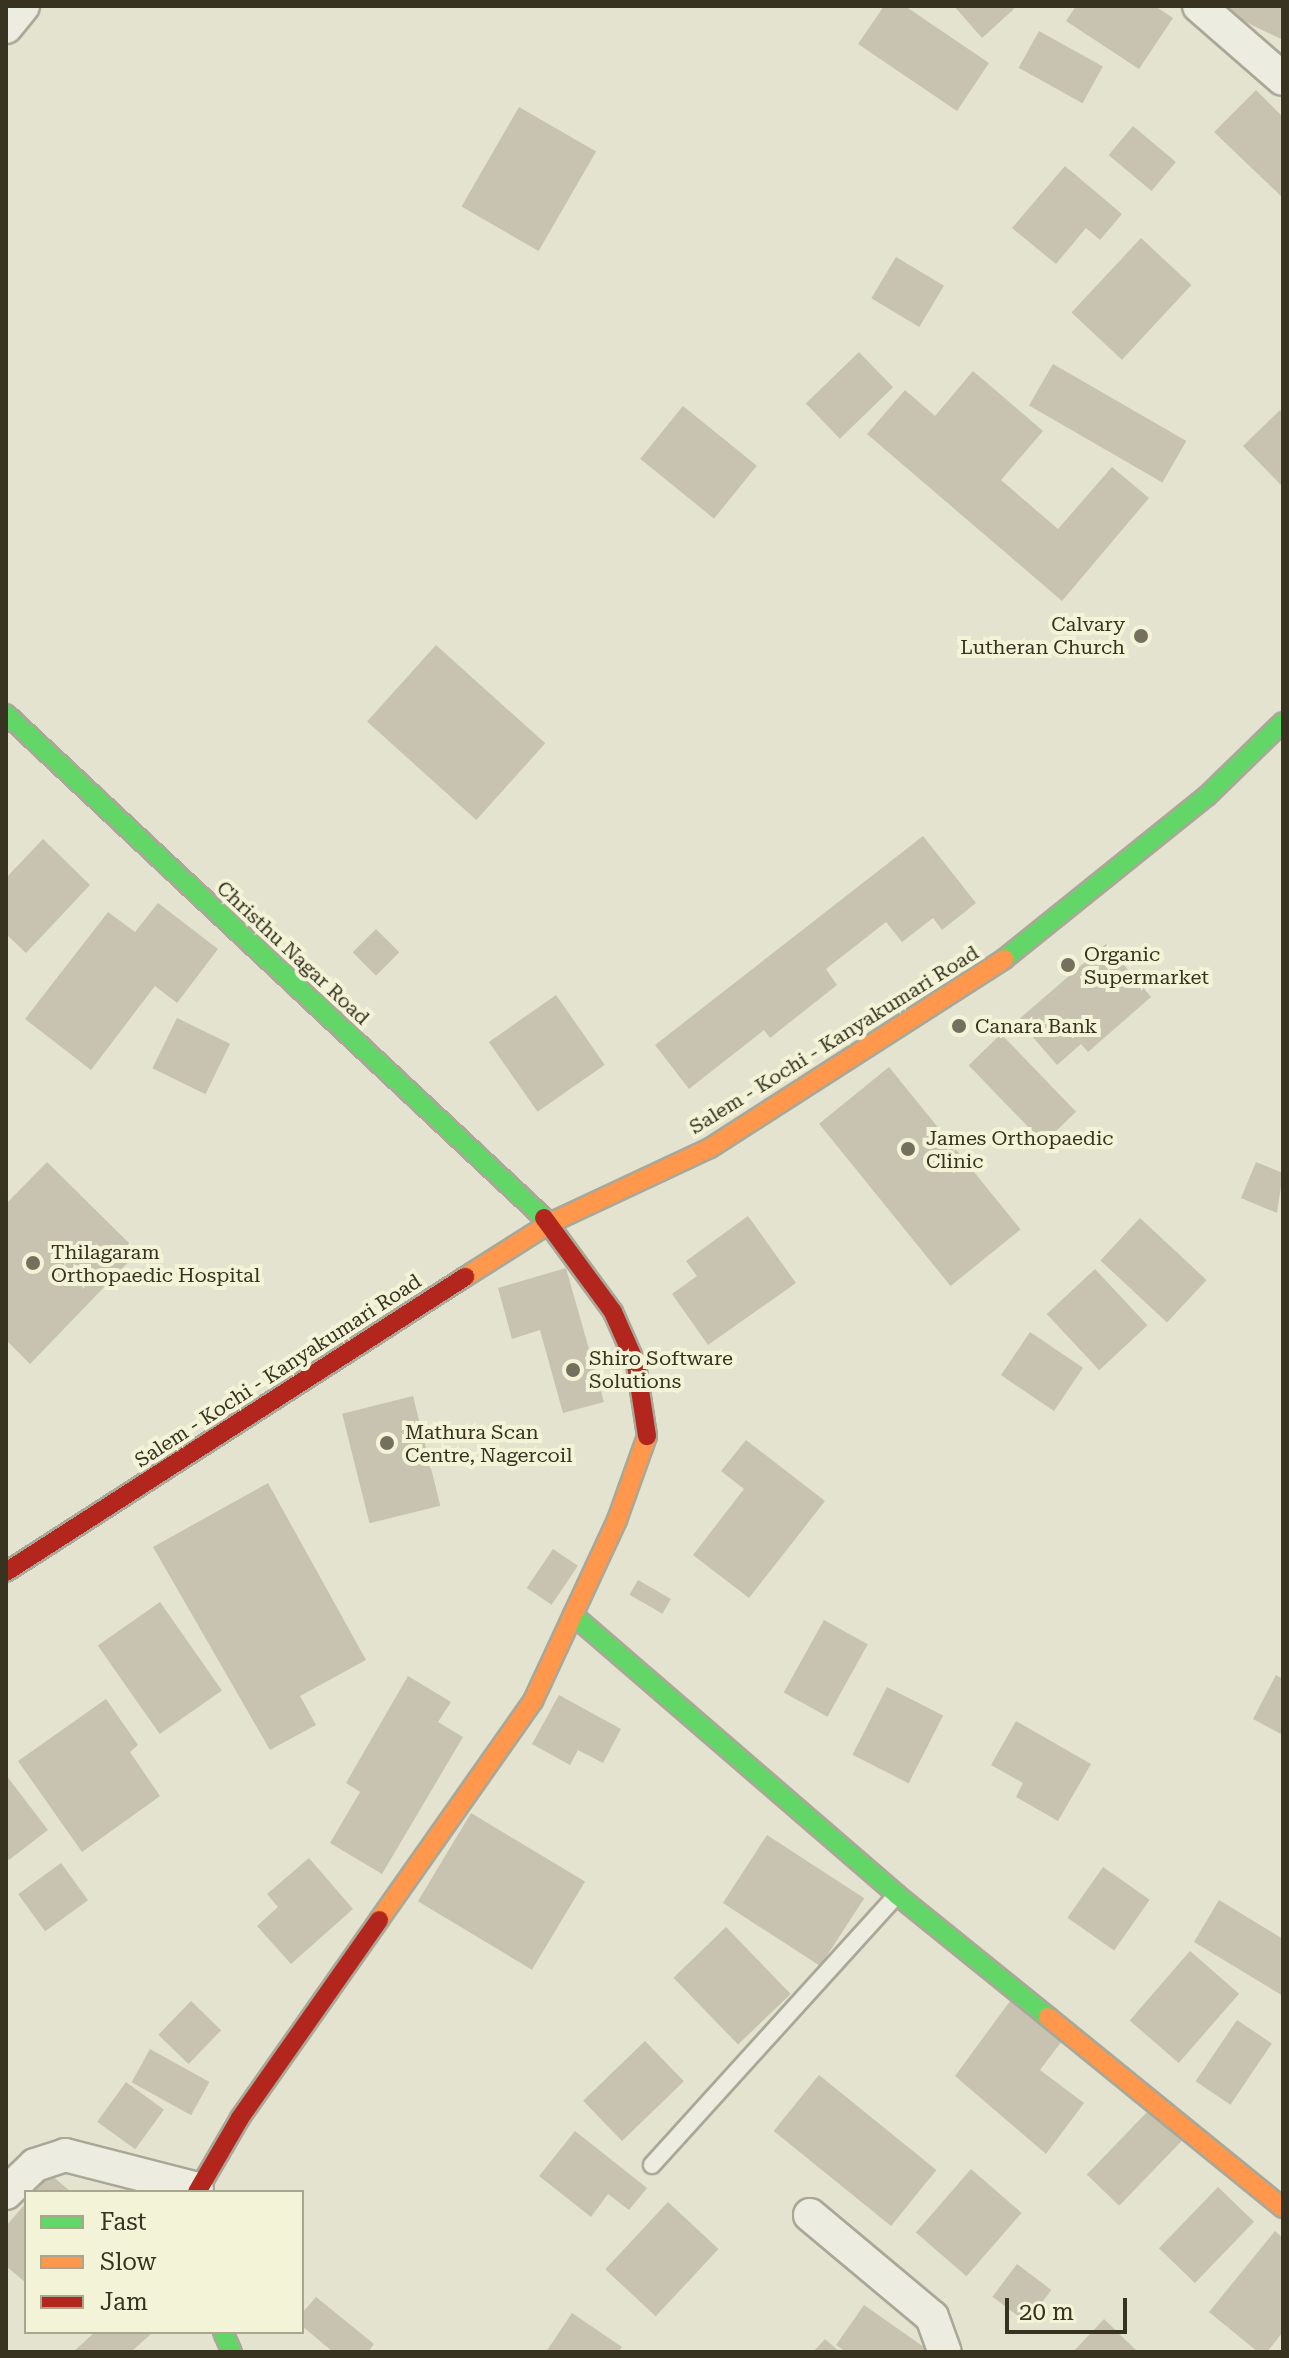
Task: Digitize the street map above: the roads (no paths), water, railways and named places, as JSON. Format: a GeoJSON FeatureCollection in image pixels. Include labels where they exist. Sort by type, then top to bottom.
{"type":"FeatureCollection","features":[{"type":"Feature","properties":{"kind":"main road","name":"Christhu Nagar Road"},"geometry":{"type":"LineString","coordinates":[[6,714],[550,1223],[613,1312],[641,1388],[647,1441],[533,1701],[240,2118],[197,2190]]}},
{"type":"Feature","properties":{"kind":"main road","name":"Salem - Kochi - Kanyakumari Road"},"geometry":{"type":"LineString","coordinates":[[6,1572],[550,1223],[710,1148],[1022,947],[1207,796],[1283,722]]}},
{"type":"Feature","properties":{"kind":"main road"},"geometry":{"type":"LineString","coordinates":[[573,1615],[897,1895],[1283,2208]]}},
{"type":"Feature","properties":{"kind":"street"},"geometry":{"type":"LineString","coordinates":[[6,27],[23,6]]}},
{"type":"Feature","properties":{"kind":"street"},"geometry":{"type":"LineString","coordinates":[[1199,6],[1283,79]]}},
{"type":"Feature","properties":{"kind":"street"},"geometry":{"type":"LineString","coordinates":[[6,2193],[35,2165],[65,2155],[197,2190]]}},
{"type":"Feature","properties":{"kind":"street"},"geometry":{"type":"LineString","coordinates":[[810,2215],[932,2317],[945,2352]]}},
{"type":"Feature","properties":{"kind":"lane"},"geometry":{"type":"LineString","coordinates":[[652,2165],[897,1895]]}},
{"type":"Feature","properties":{"kind":"place","name":"Calvary Lutheran Church"},"geometry":{"type":"Point","coordinates":[1141,636]}},
{"type":"Feature","properties":{"kind":"place","name":"Organic Supermarket"},"geometry":{"type":"Point","coordinates":[1068,965]}},
{"type":"Feature","properties":{"kind":"place","name":"Canara Bank"},"geometry":{"type":"Point","coordinates":[959,1026]}},
{"type":"Feature","properties":{"kind":"place","name":"James Orthopaedic Clinic"},"geometry":{"type":"Point","coordinates":[908,1149]}},
{"type":"Feature","properties":{"kind":"place","name":"Thilagaram Orthopaedic Hospital"},"geometry":{"type":"Point","coordinates":[33,1263]}},
{"type":"Feature","properties":{"kind":"place","name":"Shiro Software Solutions"},"geometry":{"type":"Point","coordinates":[573,1370]}},
{"type":"Feature","properties":{"kind":"place","name":"Mathura Scan Centre, Nagercoil"},"geometry":{"type":"Point","coordinates":[387,1443]}}]}
